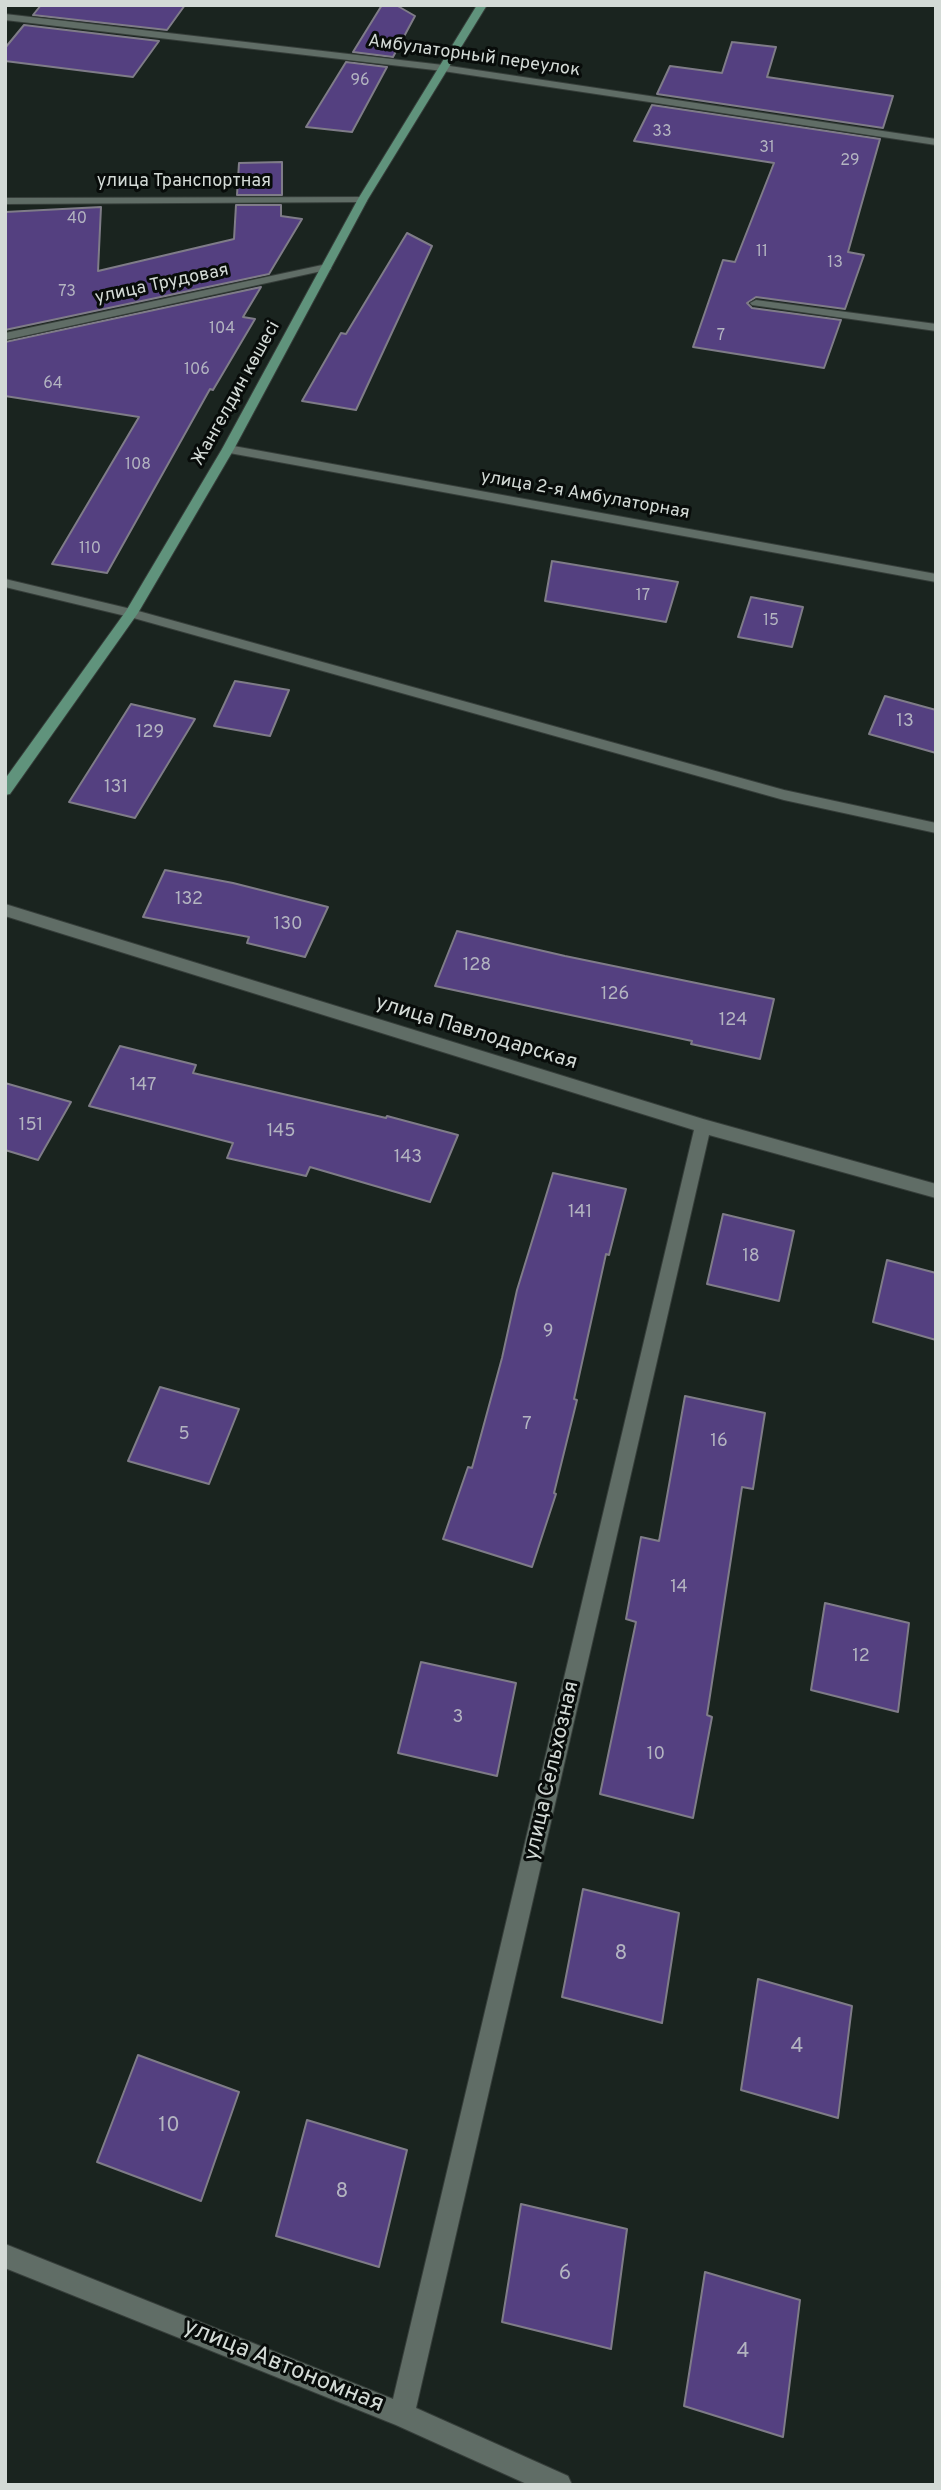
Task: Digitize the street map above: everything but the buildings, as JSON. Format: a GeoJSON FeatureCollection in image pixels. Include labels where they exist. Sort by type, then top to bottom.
{"type":"FeatureCollection","features":[{"type":"Feature","properties":{"kind":"main road","name":"Жангелдин көшесі"},"geometry":{"type":"LineString","coordinates":[[5,790],[131,613],[228,449],[363,199],[482,5]]}},
{"type":"Feature","properties":{"kind":"street","name":"Амбулаторный переулок"},"geometry":{"type":"LineString","coordinates":[[5,16],[443,68],[936,142]]}},
{"type":"Feature","properties":{"kind":"street","name":"улица Транспортная"},"geometry":{"type":"LineString","coordinates":[[5,201],[363,199]]}},
{"type":"Feature","properties":{"kind":"street","name":"улица Трудовая"},"geometry":{"type":"LineString","coordinates":[[5,337],[327,267]]}},
{"type":"Feature","properties":{"kind":"street"},"geometry":{"type":"LineString","coordinates":[[756,303],[936,328]]}},
{"type":"Feature","properties":{"kind":"street","name":"улица 2-я Амбулаторная"},"geometry":{"type":"LineString","coordinates":[[228,449],[936,578]]}},
{"type":"Feature","properties":{"kind":"street"},"geometry":{"type":"LineString","coordinates":[[5,583],[131,613],[784,795],[936,828]]}},
{"type":"Feature","properties":{"kind":"street","name":"улица Павлодарская"},"geometry":{"type":"LineString","coordinates":[[5,910],[703,1126],[936,1191]]}},
{"type":"Feature","properties":{"kind":"street","name":"улица Сельхозная"},"geometry":{"type":"LineString","coordinates":[[402,2415],[703,1126]]}},
{"type":"Feature","properties":{"kind":"street","name":"улица Автономная"},"geometry":{"type":"LineString","coordinates":[[5,2256],[402,2415],[559,2485]]}}]}
